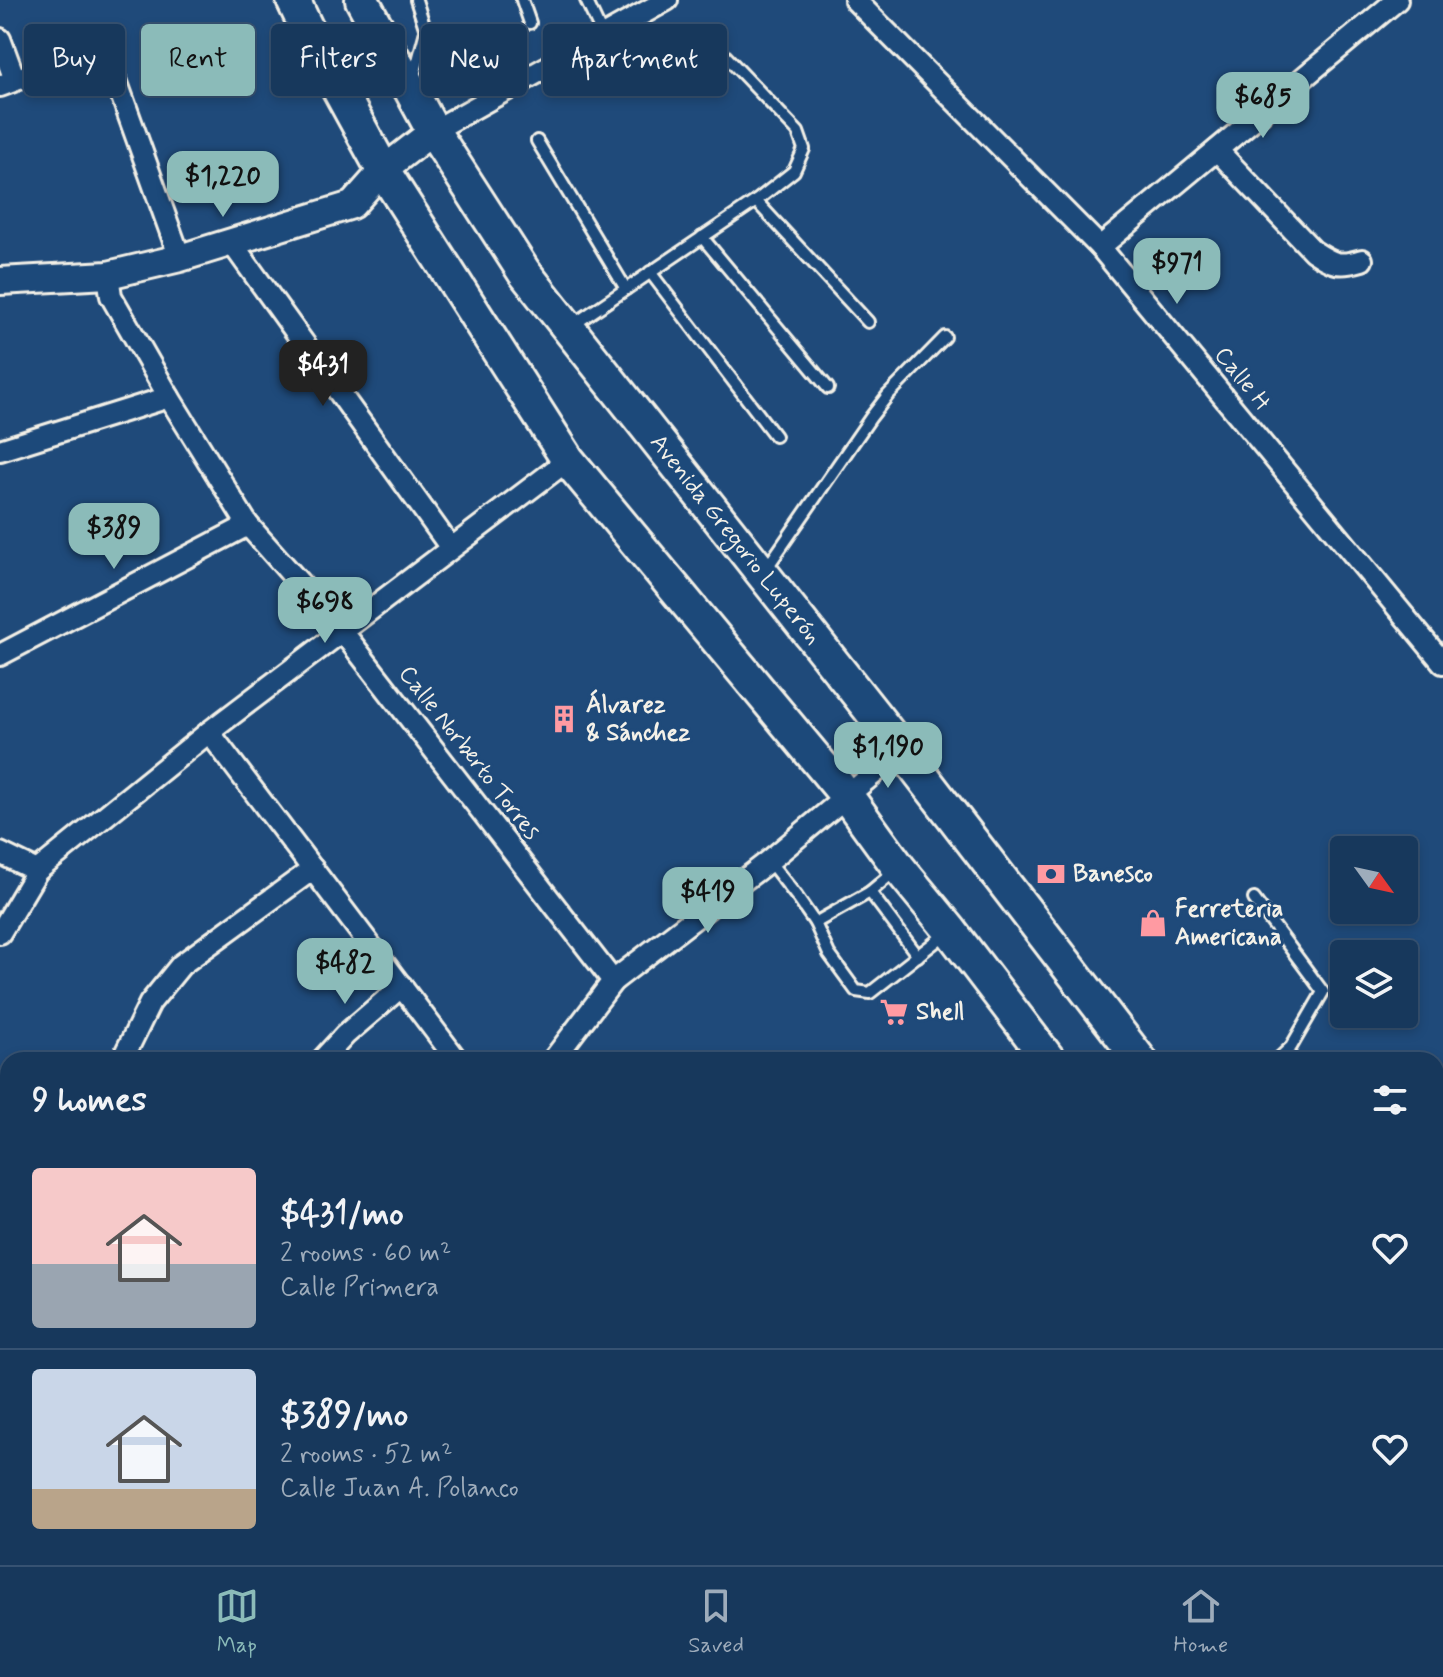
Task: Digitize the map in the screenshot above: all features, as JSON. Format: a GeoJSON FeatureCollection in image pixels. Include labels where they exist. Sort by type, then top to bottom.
{"type":"FeatureCollection","features":[{"type":"Feature","properties":{"kind":"main road"},"geometry":{"type":"LineString","coordinates":[[293,0],[383,170],[568,460],[846,795],[1043,1052]]}},
{"type":"Feature","properties":{"kind":"main road","name":"Avenida Gregorio Luperón"},"geometry":{"type":"LineString","coordinates":[[362,0],[433,131],[524,272],[902,750],[1134,1052]]}},
{"type":"Feature","properties":{"kind":"street"},"geometry":{"type":"LineString","coordinates":[[624,24],[667,0]]}},
{"type":"Feature","properties":{"kind":"street","name":"Calle H"},"geometry":{"type":"LineString","coordinates":[[855,0],[1100,247],[1443,663]]}},
{"type":"Feature","properties":{"kind":"street"},"geometry":{"type":"LineString","coordinates":[[1100,247],[1397,0]]}},
{"type":"Feature","properties":{"kind":"street"},"geometry":{"type":"LineString","coordinates":[[0,39],[8,83],[73,58],[92,58],[107,66],[116,80],[180,258]]}},
{"type":"Feature","properties":{"kind":"street"},"geometry":{"type":"LineString","coordinates":[[0,281],[108,275],[180,258],[352,205],[383,170],[433,131],[543,70]]}},
{"type":"Feature","properties":{"kind":"street"},"geometry":{"type":"LineString","coordinates":[[1217,150],[1313,251],[1329,262],[1343,266],[1362,260]]}},
{"type":"Feature","properties":{"kind":"street"},"geometry":{"type":"LineString","coordinates":[[231,242],[451,548]]}},
{"type":"Feature","properties":{"kind":"street","name":"Calle Norberto Torres"},"geometry":{"type":"LineString","coordinates":[[108,275],[111,296],[248,525],[342,631],[613,981]]}},
{"type":"Feature","properties":{"kind":"street"},"geometry":{"type":"LineString","coordinates":[[0,450],[169,397]]}},
{"type":"Feature","properties":{"kind":"street"},"geometry":{"type":"LineString","coordinates":[[0,933],[37,871],[209,732],[568,460]]}},
{"type":"Feature","properties":{"kind":"street"},"geometry":{"type":"LineString","coordinates":[[0,655],[248,525]]}},
{"type":"Feature","properties":{"kind":"street"},"geometry":{"type":"LineString","coordinates":[[209,732],[451,1052]]}},
{"type":"Feature","properties":{"kind":"street"},"geometry":{"type":"LineString","coordinates":[[559,1052],[613,981],[769,861],[902,750]]}},
{"type":"Feature","properties":{"kind":"street"},"geometry":{"type":"LineString","coordinates":[[0,853],[37,871]]}},
{"type":"Feature","properties":{"kind":"street"},"geometry":{"type":"LineString","coordinates":[[126,1052],[150,1003],[181,965],[313,869]]}},
{"type":"Feature","properties":{"kind":"street"},"geometry":{"type":"LineString","coordinates":[[329,1052],[402,986]]}},
{"type":"Feature","properties":{"kind":"lane"},"geometry":{"type":"LineString","coordinates":[[411,89],[426,31],[416,0]]}},
{"type":"Feature","properties":{"kind":"lane"},"geometry":{"type":"LineString","coordinates":[[522,0],[530,23]]}},
{"type":"Feature","properties":{"kind":"lane"},"geometry":{"type":"LineString","coordinates":[[586,0],[597,24]]}},
{"type":"Feature","properties":{"kind":"lane"},"geometry":{"type":"LineString","coordinates":[[568,328],[756,201],[794,171],[804,149],[798,132],[727,58]]}},
{"type":"Feature","properties":{"kind":"lane"},"geometry":{"type":"LineString","coordinates":[[537,141],[626,289]]}},
{"type":"Feature","properties":{"kind":"lane"},"geometry":{"type":"LineString","coordinates":[[756,201],[868,322]]}},
{"type":"Feature","properties":{"kind":"lane"},"geometry":{"type":"LineString","coordinates":[[702,237],[828,388]]}},
{"type":"Feature","properties":{"kind":"lane"},"geometry":{"type":"LineString","coordinates":[[650,272],[775,436]]}},
{"type":"Feature","properties":{"kind":"lane"},"geometry":{"type":"LineString","coordinates":[[763,574],[871,417],[888,395],[945,337]]}},
{"type":"Feature","properties":{"kind":"lane"},"geometry":{"type":"LineString","coordinates":[[769,861],[815,923],[829,954],[856,991],[870,993],[950,930]]}},
{"type":"Feature","properties":{"kind":"lane"},"geometry":{"type":"LineString","coordinates":[[815,923],[870,892],[899,868]]}},
{"type":"Feature","properties":{"kind":"lane"},"geometry":{"type":"LineString","coordinates":[[870,892],[918,956]]}},
{"type":"Feature","properties":{"kind":"lane"},"geometry":{"type":"LineString","coordinates":[[1254,899],[1323,992],[1286,1052]]}},
{"type":"Feature","properties":{"kind":"place","name":"Álvarez & Sánchez"},"geometry":{"type":"Point","coordinates":[564,719]}},
{"type":"Feature","properties":{"kind":"place","name":"Banesco"},"geometry":{"type":"Point","coordinates":[1051,874]}},
{"type":"Feature","properties":{"kind":"place","name":"Ferreteria Americana"},"geometry":{"type":"Point","coordinates":[1153,923]}},
{"type":"Feature","properties":{"kind":"place","name":"Shell"},"geometry":{"type":"Point","coordinates":[894,1012]}}]}
